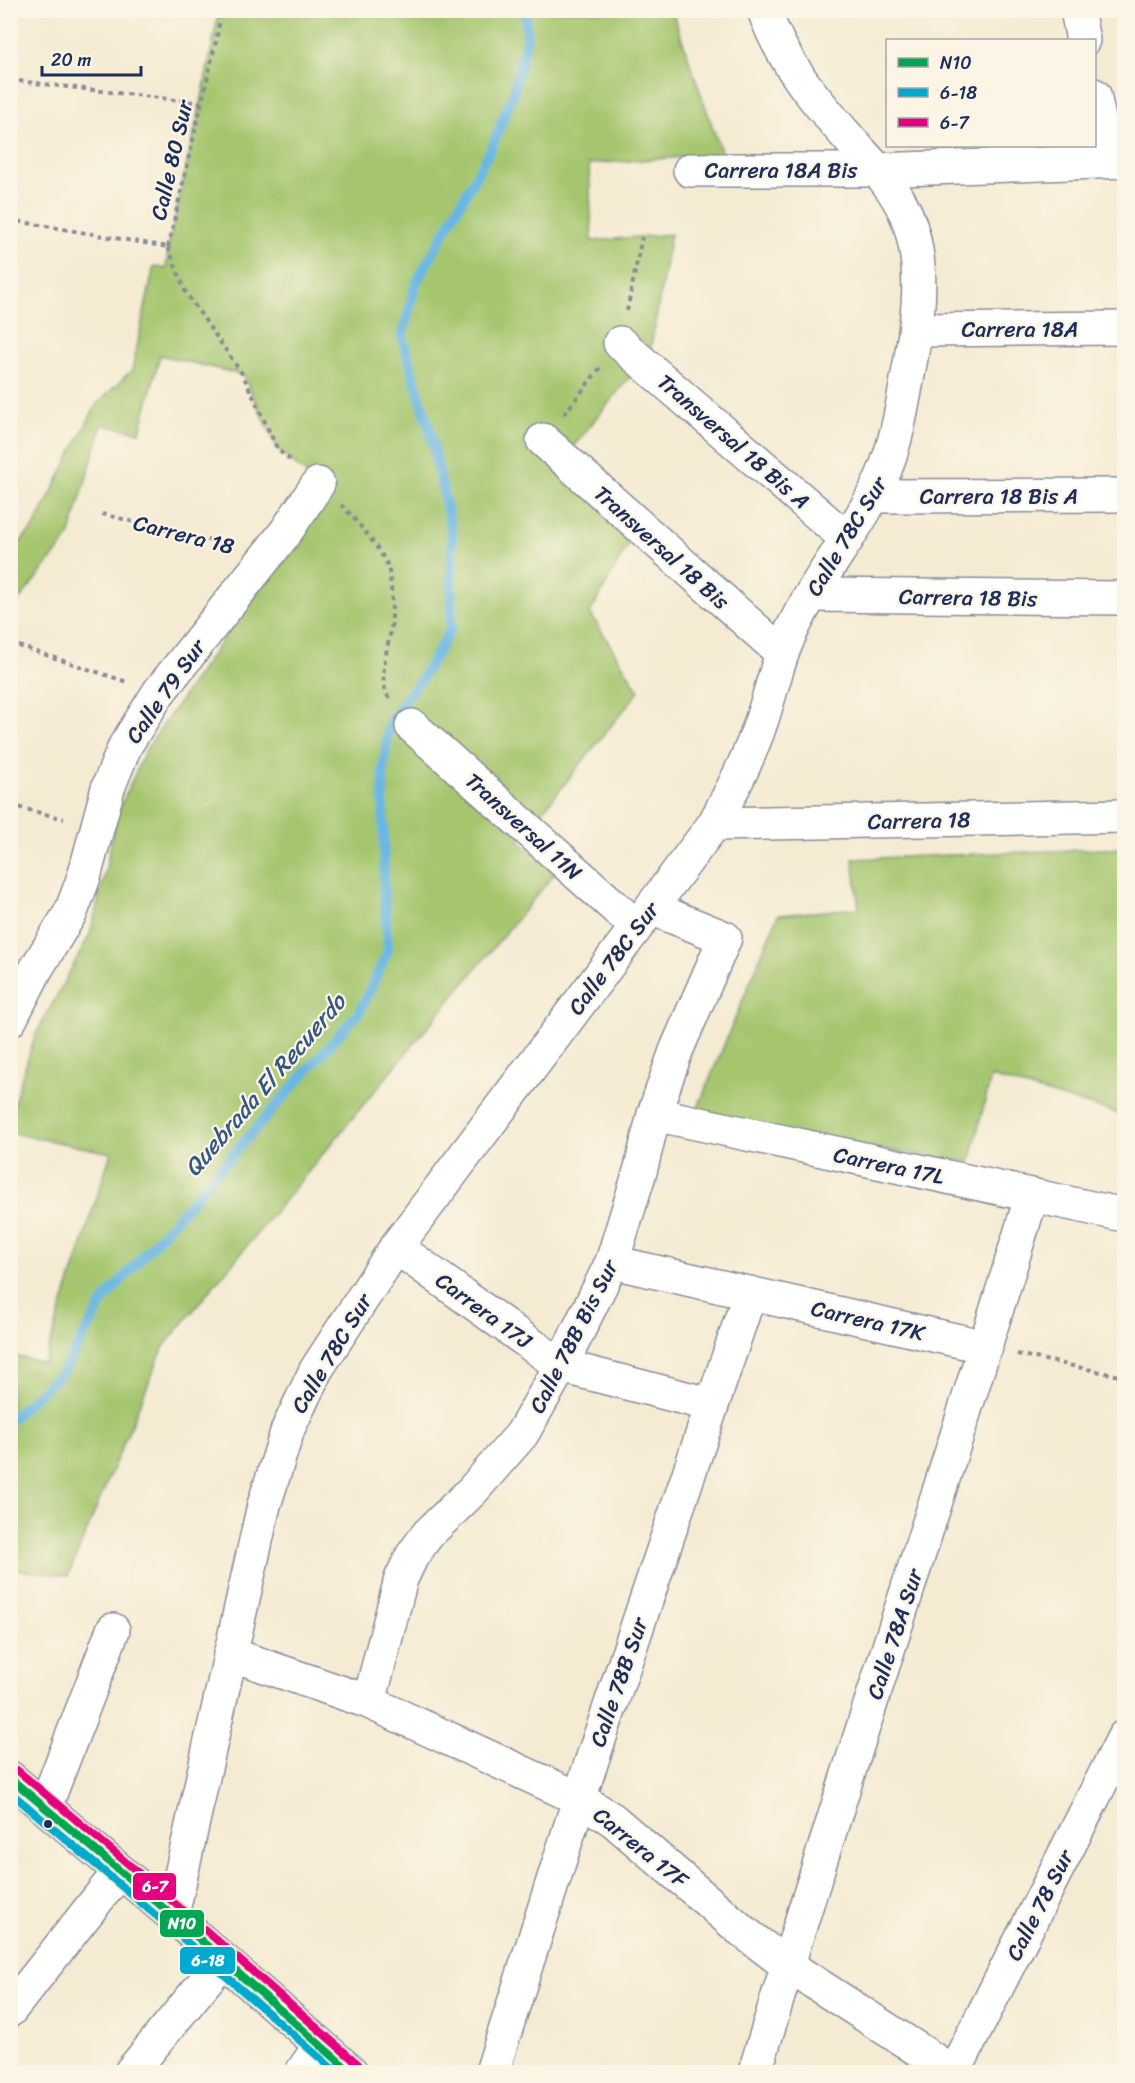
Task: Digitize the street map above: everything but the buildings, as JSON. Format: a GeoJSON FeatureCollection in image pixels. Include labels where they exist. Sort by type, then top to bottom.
{"type":"FeatureCollection","features":[{"type":"Feature","properties":{"kind":"street","name":"Calle 78C Sur"},"geometry":{"type":"LineString","coordinates":[[172,1915],[264,1505],[288,1429],[316,1370],[396,1246],[714,824],[747,759],[782,653],[795,622],[873,496],[891,456],[916,330],[919,290],[918,264],[907,215],[895,192],[796,75],[781,50],[764,10]]}},
{"type":"Feature","properties":{"kind":"street"},"geometry":{"type":"LineString","coordinates":[[1077,10],[1083,39]]}},
{"type":"Feature","properties":{"kind":"street"},"geometry":{"type":"LineString","coordinates":[[1096,98],[1116,161]]}},
{"type":"Feature","properties":{"kind":"street","name":"Carrera 18A Bis"},"geometry":{"type":"LineString","coordinates":[[690,170],[877,170],[1116,161]]}},
{"type":"Feature","properties":{"kind":"street","name":"Carrera 18A"},"geometry":{"type":"LineString","coordinates":[[916,330],[1125,328]]}},
{"type":"Feature","properties":{"kind":"street","name":"Transversal 18 Bis A"},"geometry":{"type":"LineString","coordinates":[[620,343],[847,538]]}},
{"type":"Feature","properties":{"kind":"street","name":"Transversal 18 Bis"},"geometry":{"type":"LineString","coordinates":[[543,440],[782,653]]}},
{"type":"Feature","properties":{"kind":"street","name":"Calle 79 Sur"},"geometry":{"type":"LineString","coordinates":[[10,1020],[43,956],[57,938],[71,912],[84,878],[108,788],[125,746],[159,692],[267,555],[318,484]]}},
{"type":"Feature","properties":{"kind":"street","name":"Carrera 18 Bis A"},"geometry":{"type":"LineString","coordinates":[[873,496],[1125,495]]}},
{"type":"Feature","properties":{"kind":"street","name":"Carrera 18 Bis"},"geometry":{"type":"LineString","coordinates":[[811,596],[1125,598]]}},
{"type":"Feature","properties":{"kind":"street","name":"Transversal 11N"},"geometry":{"type":"LineString","coordinates":[[412,726],[644,917],[726,938]]}},
{"type":"Feature","properties":{"kind":"street","name":"Carrera 18"},"geometry":{"type":"LineString","coordinates":[[714,824],[1125,816]]}},
{"type":"Feature","properties":{"kind":"street","name":"Calle 78B Bis Sur"},"geometry":{"type":"LineString","coordinates":[[369,1702],[401,1579],[412,1556],[428,1534],[472,1491],[522,1434],[561,1366],[612,1262],[641,1168],[654,1114],[675,1051],[726,938]]}},
{"type":"Feature","properties":{"kind":"street","name":"Carrera 17L"},"geometry":{"type":"LineString","coordinates":[[654,1114],[1125,1215]]}},
{"type":"Feature","properties":{"kind":"street","name":"Calle 78A Sur"},"geometry":{"type":"LineString","coordinates":[[755,2073],[787,1965],[986,1347],[1032,1196]]}},
{"type":"Feature","properties":{"kind":"street","name":"Carrera 17J"},"geometry":{"type":"LineString","coordinates":[[396,1246],[561,1366],[712,1405]]}},
{"type":"Feature","properties":{"kind":"street","name":"Carrera 17K"},"geometry":{"type":"LineString","coordinates":[[612,1262],[986,1347]]}},
{"type":"Feature","properties":{"kind":"street","name":"Calle 78B Sur"},"geometry":{"type":"LineString","coordinates":[[492,2073],[586,1778],[750,1293]]}},
{"type":"Feature","properties":{"kind":"street"},"geometry":{"type":"LineString","coordinates":[[45,1807],[114,1630]]}},
{"type":"Feature","properties":{"kind":"street","name":"Carrera 17F"},"geometry":{"type":"LineString","coordinates":[[230,1654],[369,1702],[580,1799],[613,1820],[740,1929],[787,1965],[954,2073]]}},
{"type":"Feature","properties":{"kind":"street","name":"Calle 78 Sur"},"geometry":{"type":"LineString","coordinates":[[954,2073],[1125,1737]]}},
{"type":"Feature","properties":{"kind":"street"},"geometry":{"type":"LineString","coordinates":[[10,1778],[172,1915],[351,2073]]}},
{"type":"Feature","properties":{"kind":"street"},"geometry":{"type":"LineString","coordinates":[[10,2010],[120,1871]]}},
{"type":"Feature","properties":{"kind":"street"},"geometry":{"type":"LineString","coordinates":[[131,2073],[222,1960]]}},
{"type":"Feature","properties":{"kind":"street"},"geometry":{"type":"LineString","coordinates":[[302,2073],[320,2046]]}},
{"type":"Feature","properties":{"kind":"path","name":"Calle 80 Sur"},"geometry":{"type":"LineString","coordinates":[[10,220],[168,247],[217,37],[221,10]]}},
{"type":"Feature","properties":{"kind":"path"},"geometry":{"type":"LineString","coordinates":[[10,80],[201,103]]}},
{"type":"Feature","properties":{"kind":"path","name":"Carrera 18"},"geometry":{"type":"LineString","coordinates":[[102,514],[267,555]]}},
{"type":"Feature","properties":{"kind":"path"},"geometry":{"type":"LineString","coordinates":[[10,644],[159,692]]}},
{"type":"Feature","properties":{"kind":"path"},"geometry":{"type":"LineString","coordinates":[[10,805],[97,828]]}},
{"type":"Feature","properties":{"kind":"path"},"geometry":{"type":"LineString","coordinates":[[986,1347],[1125,1377]]}},
{"type":"Feature","properties":{"kind":"green space"},"geometry":{"type":"Polygon","coordinates":[[[219,11],[672,11],[722,154],[589,164],[592,241],[671,234],[650,352],[556,468],[634,534],[590,613],[639,691],[519,841],[556,872],[164,1346],[68,1576],[11,1569],[11,1355],[44,1363],[111,1153],[11,1133],[11,1112],[35,1036],[90,934],[116,816],[145,751],[326,491],[278,450],[243,375],[160,355],[140,432],[102,425],[69,537],[11,607],[11,551],[34,527],[96,405],[132,370],[154,266],[166,269],[168,247],[201,103],[219,11]]]}},
{"type":"Feature","properties":{"kind":"green space"},"geometry":{"type":"Polygon","coordinates":[[[1124,848],[1124,1115],[991,1077],[970,1162],[692,1122],[778,915],[859,908],[853,859],[1124,848]]]}},
{"type":"Feature","properties":{"kind":"waterway","name":"Quebrada El Recuerdo"},"geometry":{"type":"LineString","coordinates":[[10,1420],[65,1369],[104,1300],[360,1011],[388,951],[384,892],[383,768],[390,720],[420,681],[451,629],[452,533],[430,431],[402,337],[416,283],[491,149],[513,94],[527,35],[525,10]]}},
{"type":"Feature","properties":{"kind":"transit line","name":"6-7"},"geometry":{"type":"LineString","coordinates":[[17,1770],[179,1907],[358,2064]]}},
{"type":"Feature","properties":{"kind":"transit line","name":"N10"},"geometry":{"type":"LineString","coordinates":[[10,1778],[172,1915],[351,2072]]}},
{"type":"Feature","properties":{"kind":"transit line","name":"6-18"},"geometry":{"type":"LineString","coordinates":[[10,1792],[336,2072]]}}]}
